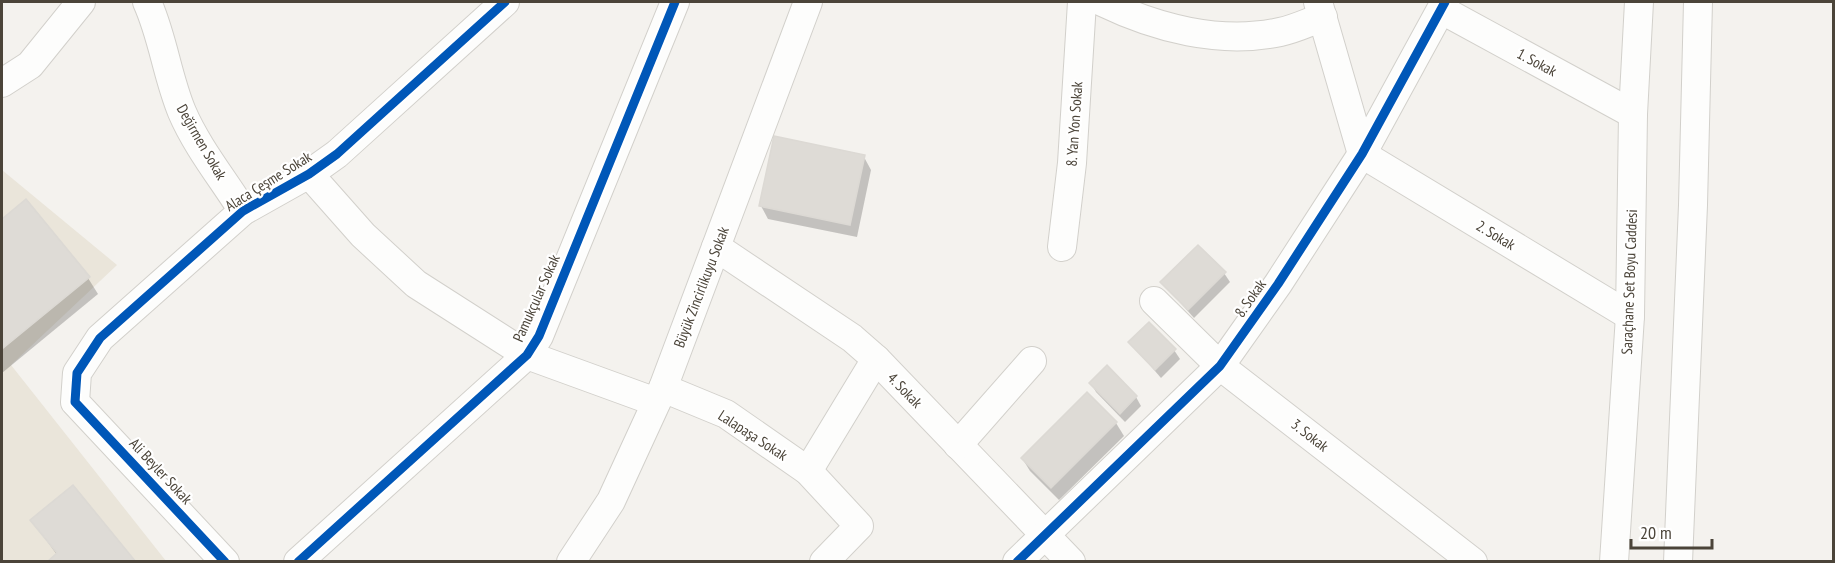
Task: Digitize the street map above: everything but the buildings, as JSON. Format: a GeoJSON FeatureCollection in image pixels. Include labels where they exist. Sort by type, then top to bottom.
{"type":"FeatureCollection","features":[{"type":"Feature","properties":{"kind":"street"},"geometry":{"type":"LineString","coordinates":[[2,83],[30,65],[81,2]]}},
{"type":"Feature","properties":{"kind":"street","name":"Değirmen Sokak"},"geometry":{"type":"LineString","coordinates":[[147,2],[155,20],[172,86],[183,114],[243,211]]}},
{"type":"Feature","properties":{"kind":"street","name":"Alaca Çeşme Sokak"},"geometry":{"type":"LineString","coordinates":[[75,402],[77,373],[100,338],[243,211],[309,174],[337,154],[504,2]]}},
{"type":"Feature","properties":{"kind":"street","name":"Pamukçular Sokak"},"geometry":{"type":"LineString","coordinates":[[298,561],[526,356],[539,336],[675,2]]}},
{"type":"Feature","properties":{"kind":"street","name":"Büyük Zincirlikuyu Sokak"},"geometry":{"type":"LineString","coordinates":[[571,561],[611,501],[660,395],[808,2]]}},
{"type":"Feature","properties":{"kind":"street","name":"8. Yan Yon Sokak"},"geometry":{"type":"LineString","coordinates":[[1062,247],[1072,163],[1082,2]]}},
{"type":"Feature","properties":{"kind":"street"},"geometry":{"type":"LineString","coordinates":[[1102,2],[1166,28],[1230,38],[1281,32],[1321,9],[1362,154]]}},
{"type":"Feature","properties":{"kind":"street","name":"Saraçhane Set Boyu Caddesi"},"geometry":{"type":"LineString","coordinates":[[1614,561],[1630,316],[1633,114],[1638,2]]}},
{"type":"Feature","properties":{"kind":"street"},"geometry":{"type":"LineString","coordinates":[[1677,561],[1693,205],[1698,2]]}},
{"type":"Feature","properties":{"kind":"street","name":"1. Sokak"},"geometry":{"type":"LineString","coordinates":[[1443,6],[1633,114]]}},
{"type":"Feature","properties":{"kind":"street","name":"8. Sokak"},"geometry":{"type":"LineString","coordinates":[[1017,561],[1220,366],[1362,154],[1443,6]]}},
{"type":"Feature","properties":{"kind":"street","name":"2. Sokak"},"geometry":{"type":"LineString","coordinates":[[1362,154],[1630,316]]}},
{"type":"Feature","properties":{"kind":"street","name":"Lalapaşa Sokak"},"geometry":{"type":"LineString","coordinates":[[309,174],[363,235],[416,284],[526,356],[726,414],[808,471],[859,526],[824,561]]}},
{"type":"Feature","properties":{"kind":"street","name":"4. Sokak"},"geometry":{"type":"LineString","coordinates":[[716,247],[852,338],[876,359],[1071,561]]}},
{"type":"Feature","properties":{"kind":"street","name":"3. Sokak"},"geometry":{"type":"LineString","coordinates":[[1154,301],[1220,366],[1473,561]]}},
{"type":"Feature","properties":{"kind":"street"},"geometry":{"type":"LineString","coordinates":[[808,471],[876,359]]}},
{"type":"Feature","properties":{"kind":"street"},"geometry":{"type":"LineString","coordinates":[[958,445],[1032,361]]}},
{"type":"Feature","properties":{"kind":"street","name":"Ali Beyler Sokak"},"geometry":{"type":"LineString","coordinates":[[75,402],[225,561]]}},
{"type":"Feature","properties":{"kind":"shaded area"},"geometry":{"type":"Polygon","coordinates":[[[2,170],[117,265],[11,365],[166,561],[2,561],[2,170]]]}},
{"type":"Feature","properties":{"kind":"cycle path"},"geometry":{"type":"LineString","coordinates":[[225,562],[75,402],[77,373],[100,338],[243,211],[309,174],[337,154],[505,2]]}},
{"type":"Feature","properties":{"kind":"cycle path"},"geometry":{"type":"LineString","coordinates":[[298,562],[527,355],[539,336],[675,2]]}},
{"type":"Feature","properties":{"kind":"cycle path"},"geometry":{"type":"LineString","coordinates":[[1017,562],[1220,366],[1278,284],[1362,154],[1445,2]]}}]}
